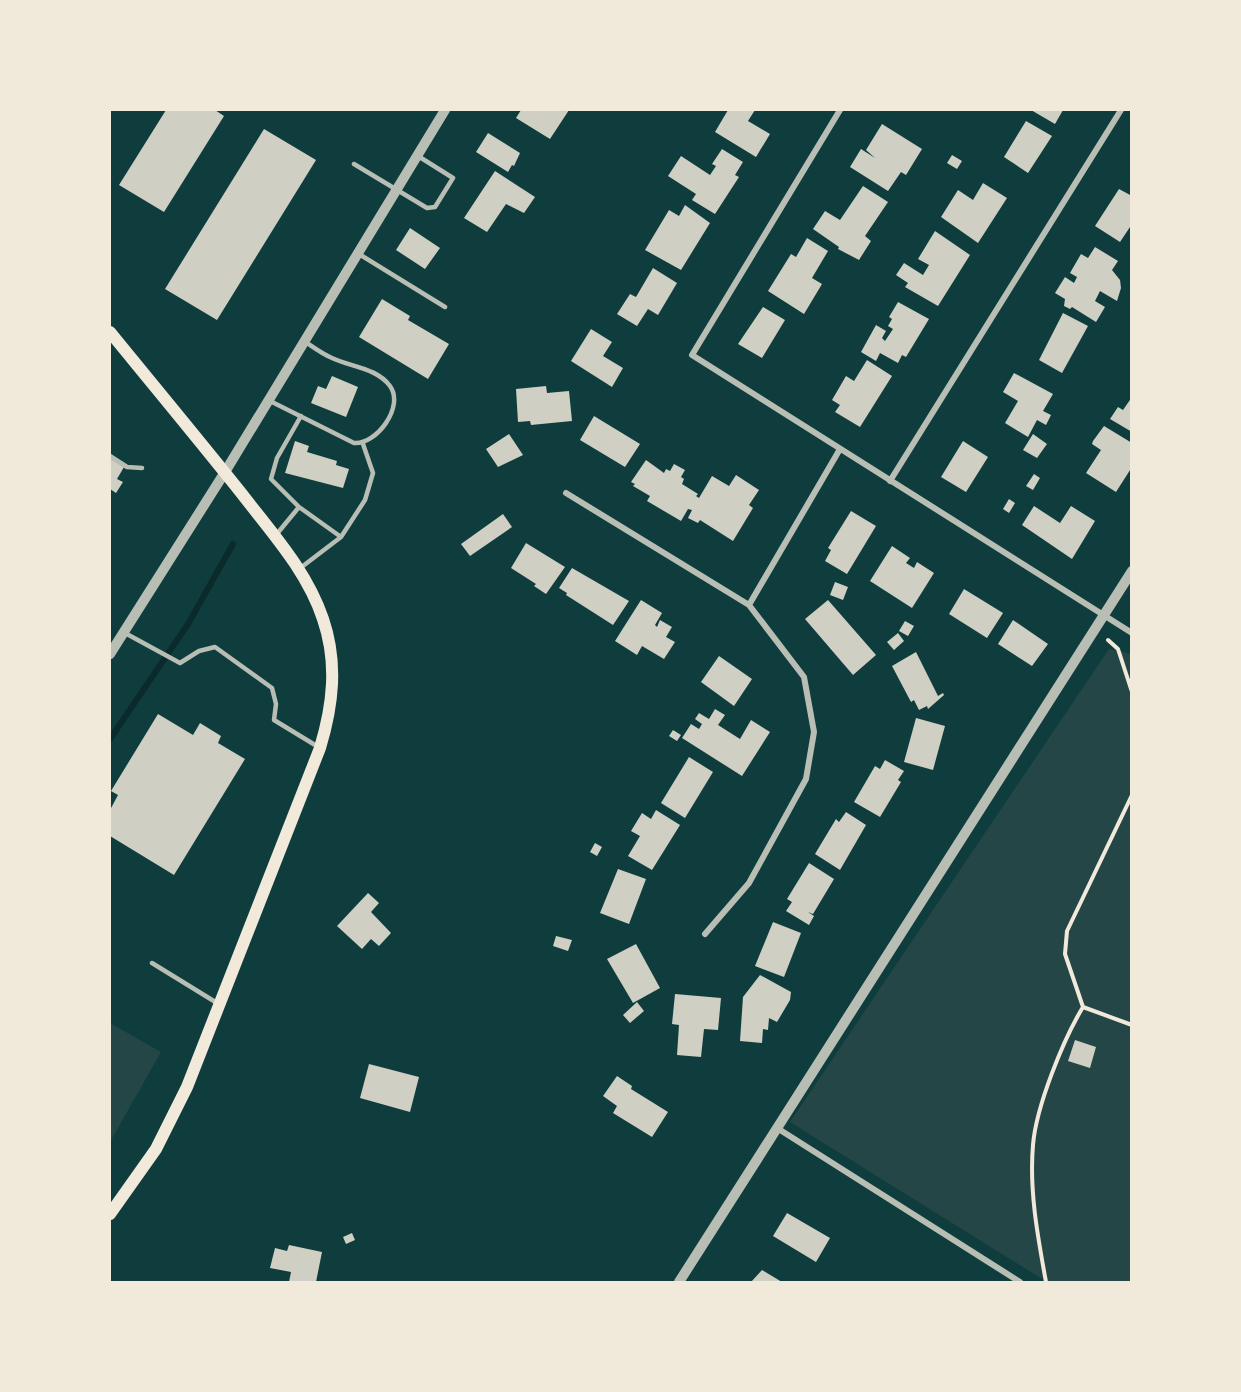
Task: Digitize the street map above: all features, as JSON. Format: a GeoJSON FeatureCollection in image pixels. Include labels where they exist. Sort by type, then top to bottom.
{"type":"FeatureCollection","features":[{"type":"Feature","properties":{"kind":"main road"},"geometry":{"type":"LineString","coordinates":[[110,332],[225,472],[299,569],[324,620],[332,654],[331,704],[320,748],[219,1004],[168,1127],[139,1176],[110,1214]]}},
{"type":"Feature","properties":{"kind":"street"},"geometry":{"type":"LineString","coordinates":[[111,649],[225,472],[445,110]]}},
{"type":"Feature","properties":{"kind":"street"},"geometry":{"type":"LineString","coordinates":[[840,110],[692,355],[1131,633]]}},
{"type":"Feature","properties":{"kind":"street"},"geometry":{"type":"LineString","coordinates":[[890,481],[1121,110]]}},
{"type":"Feature","properties":{"kind":"street"},"geometry":{"type":"LineString","coordinates":[[749,605],[840,449]]}},
{"type":"Feature","properties":{"kind":"street"},"geometry":{"type":"LineString","coordinates":[[566,493],[749,605],[804,676],[814,732],[806,779],[748,883],[705,934]]}},
{"type":"Feature","properties":{"kind":"street"},"geometry":{"type":"LineString","coordinates":[[679,1282],[1131,572]]}},
{"type":"Feature","properties":{"kind":"street"},"geometry":{"type":"LineString","coordinates":[[777,1128],[1020,1282]]}},
{"type":"Feature","properties":{"kind":"lane"},"geometry":{"type":"LineString","coordinates":[[354,164],[427,208],[435,207],[453,178],[417,155]]}},
{"type":"Feature","properties":{"kind":"lane"},"geometry":{"type":"LineString","coordinates":[[359,254],[445,307]]}},
{"type":"Feature","properties":{"kind":"lane"},"geometry":{"type":"LineString","coordinates":[[267,400],[354,443],[363,444],[380,431],[391,414],[394,394],[390,386],[372,372],[332,358],[304,341]]}},
{"type":"Feature","properties":{"kind":"lane"},"geometry":{"type":"LineString","coordinates":[[301,417],[278,458],[271,479],[299,507],[341,537]]}},
{"type":"Feature","properties":{"kind":"lane"},"geometry":{"type":"LineString","coordinates":[[299,569],[341,537],[365,500],[373,473],[363,444]]}},
{"type":"Feature","properties":{"kind":"lane"},"geometry":{"type":"LineString","coordinates":[[110,456],[127,466],[142,468]]}},
{"type":"Feature","properties":{"kind":"lane"},"geometry":{"type":"LineString","coordinates":[[275,536],[299,507]]}},
{"type":"Feature","properties":{"kind":"lane"},"geometry":{"type":"LineString","coordinates":[[123,632],[180,663],[199,651],[215,647],[272,688],[276,704],[274,720],[320,748]]}},
{"type":"Feature","properties":{"kind":"lane"},"geometry":{"type":"LineString","coordinates":[[152,963],[219,1004]]}},
{"type":"Feature","properties":{"kind":"path"},"geometry":{"type":"LineString","coordinates":[[1108,640],[1118,649],[1131,692]]}},
{"type":"Feature","properties":{"kind":"path"},"geometry":{"type":"LineString","coordinates":[[1046,1282],[1036,1228],[1033,1144],[1051,1075],[1083,1007],[1065,954],[1067,931],[1131,795]]}},
{"type":"Feature","properties":{"kind":"path"},"geometry":{"type":"LineString","coordinates":[[1083,1007],[1131,1026]]}},
{"type":"Feature","properties":{"kind":"shaded area"},"geometry":{"type":"Polygon","coordinates":[[[1109,649],[1131,654],[1131,1282],[1047,1282],[790,1122],[1109,649]]]}},
{"type":"Feature","properties":{"kind":"shaded area"},"geometry":{"type":"Polygon","coordinates":[[[110,1023],[161,1052],[110,1142],[110,1023]]]}},
{"type":"Feature","properties":{"kind":"building"},"geometry":{"type":"Polygon","coordinates":[[[166,110],[215,110],[224,116],[164,212],[119,185],[166,110]]]}},
{"type":"Feature","properties":{"kind":"building"},"geometry":{"type":"Polygon","coordinates":[[[521,110],[569,110],[550,139],[516,118],[521,110]]]}},
{"type":"Feature","properties":{"kind":"building"},"geometry":{"type":"Polygon","coordinates":[[[728,110],[755,110],[748,121],[770,134],[756,157],[715,132],[728,110]]]}},
{"type":"Feature","properties":{"kind":"building"},"geometry":{"type":"Polygon","coordinates":[[[1031,110],[1063,110],[1055,124],[1031,110]]]}},
{"type":"Feature","properties":{"kind":"building"},"geometry":{"type":"Polygon","coordinates":[[[1026,121],[1052,136],[1028,173],[1004,157],[1026,121]]]}},
{"type":"Feature","properties":{"kind":"building"},"geometry":{"type":"Polygon","coordinates":[[[882,124],[922,149],[906,175],[901,172],[888,191],[850,167],[861,149],[875,158],[866,150],[882,124]]]}},
{"type":"Feature","properties":{"kind":"building"},"geometry":{"type":"Polygon","coordinates":[[[264,129],[316,160],[217,320],[165,289],[264,129]]]}},
{"type":"Feature","properties":{"kind":"building"},"geometry":{"type":"Polygon","coordinates":[[[488,133],[520,153],[514,166],[512,165],[508,172],[476,152],[488,133]]]}},
{"type":"Feature","properties":{"kind":"building"},"geometry":{"type":"Polygon","coordinates":[[[722,149],[743,162],[735,175],[739,177],[715,214],[692,200],[696,194],[668,176],[681,156],[710,175],[716,166],[712,164],[722,149]]]}},
{"type":"Feature","properties":{"kind":"building"},"geometry":{"type":"Polygon","coordinates":[[[952,155],[962,161],[957,169],[947,163],[952,155]]]}},
{"type":"Feature","properties":{"kind":"building"},"geometry":{"type":"Polygon","coordinates":[[[495,171],[535,197],[524,213],[506,204],[487,232],[464,218],[495,171]]]}},
{"type":"Feature","properties":{"kind":"building"},"geometry":{"type":"Polygon","coordinates":[[[983,183],[1007,198],[978,243],[941,217],[958,190],[973,200],[983,183]]]}},
{"type":"Feature","properties":{"kind":"building"},"geometry":{"type":"Polygon","coordinates":[[[863,186],[888,202],[865,236],[871,241],[859,260],[838,249],[839,247],[813,229],[825,211],[840,220],[863,186]]]}},
{"type":"Feature","properties":{"kind":"building"},"geometry":{"type":"Polygon","coordinates":[[[1119,189],[1132,196],[1132,224],[1120,242],[1095,226],[1119,189]]]}},
{"type":"Feature","properties":{"kind":"building"},"geometry":{"type":"Polygon","coordinates":[[[685,205],[710,223],[681,270],[645,250],[669,210],[679,216],[685,205]]]}},
{"type":"Feature","properties":{"kind":"building"},"geometry":{"type":"Polygon","coordinates":[[[410,228],[440,248],[425,269],[396,250],[410,228]]]}},
{"type":"Feature","properties":{"kind":"building"},"geometry":{"type":"Polygon","coordinates":[[[935,231],[970,255],[938,306],[905,287],[908,283],[896,275],[904,263],[923,275],[929,265],[918,259],[935,231]]]}},
{"type":"Feature","properties":{"kind":"building"},"geometry":{"type":"Polygon","coordinates":[[[807,238],[828,251],[812,278],[822,284],[804,314],[768,291],[791,254],[796,257],[807,238]]]}},
{"type":"Feature","properties":{"kind":"building"},"geometry":{"type":"Polygon","coordinates":[[[1095,247],[1118,261],[1112,270],[1120,280],[1121,288],[1117,301],[1100,291],[1095,301],[1105,307],[1096,322],[1072,307],[1070,309],[1064,306],[1065,299],[1055,293],[1065,277],[1074,283],[1077,277],[1070,273],[1081,254],[1088,258],[1095,247]]]}},
{"type":"Feature","properties":{"kind":"building"},"geometry":{"type":"Polygon","coordinates":[[[653,268],[677,283],[658,315],[648,309],[637,326],[617,314],[630,294],[636,297],[653,268]]]}},
{"type":"Feature","properties":{"kind":"building"},"geometry":{"type":"Polygon","coordinates":[[[382,299],[410,316],[408,320],[449,344],[428,379],[359,337],[382,299]]]}},
{"type":"Feature","properties":{"kind":"building"},"geometry":{"type":"Polygon","coordinates":[[[898,302],[929,319],[906,357],[902,355],[898,363],[880,353],[876,361],[861,352],[876,325],[886,331],[882,338],[885,341],[893,329],[888,326],[892,319],[889,317],[898,302]]]}},
{"type":"Feature","properties":{"kind":"building"},"geometry":{"type":"Polygon","coordinates":[[[763,307],[785,320],[762,358],[738,344],[763,307]]]}},
{"type":"Feature","properties":{"kind":"building"},"geometry":{"type":"Polygon","coordinates":[[[1063,313],[1088,326],[1062,373],[1039,360],[1063,313]]]}},
{"type":"Feature","properties":{"kind":"building"},"geometry":{"type":"Polygon","coordinates":[[[591,329],[612,342],[603,356],[623,368],[612,387],[571,361],[591,329]]]}},
{"type":"Feature","properties":{"kind":"building"},"geometry":{"type":"Polygon","coordinates":[[[867,360],[892,376],[860,427],[835,412],[840,405],[832,400],[846,376],[854,381],[867,360]]]}},
{"type":"Feature","properties":{"kind":"building"},"geometry":{"type":"Polygon","coordinates":[[[1014,373],[1053,394],[1043,411],[1051,415],[1046,425],[1037,420],[1028,437],[1005,423],[1018,401],[1003,392],[1014,373]]]}},
{"type":"Feature","properties":{"kind":"building"},"geometry":{"type":"Polygon","coordinates":[[[332,376],[358,387],[346,417],[311,403],[318,386],[326,389],[332,376]]]}},
{"type":"Feature","properties":{"kind":"building"},"geometry":{"type":"Polygon","coordinates":[[[546,386],[547,393],[569,391],[572,421],[531,425],[530,421],[518,422],[516,389],[546,386]]]}},
{"type":"Feature","properties":{"kind":"building"},"geometry":{"type":"Polygon","coordinates":[[[1132,397],[1132,432],[1110,419],[1118,407],[1123,410],[1132,397]]]}},
{"type":"Feature","properties":{"kind":"building"},"geometry":{"type":"Polygon","coordinates":[[[594,416],[640,444],[625,467],[580,440],[594,416]]]}},
{"type":"Feature","properties":{"kind":"building"},"geometry":{"type":"Polygon","coordinates":[[[1104,426],[1132,443],[1132,467],[1116,492],[1086,473],[1101,450],[1092,444],[1104,426]]]}},
{"type":"Feature","properties":{"kind":"building"},"geometry":{"type":"Polygon","coordinates":[[[509,434],[523,455],[498,467],[486,449],[509,434]]]}},
{"type":"Feature","properties":{"kind":"building"},"geometry":{"type":"Polygon","coordinates":[[[1033,434],[1047,444],[1037,458],[1023,450],[1033,434]]]}},
{"type":"Feature","properties":{"kind":"building"},"geometry":{"type":"Polygon","coordinates":[[[295,441],[309,446],[307,452],[337,461],[336,465],[349,469],[343,488],[285,473],[295,441]]]}},
{"type":"Feature","properties":{"kind":"building"},"geometry":{"type":"Polygon","coordinates":[[[963,441],[988,457],[966,492],[941,477],[963,441]]]}},
{"type":"Feature","properties":{"kind":"building"},"geometry":{"type":"Polygon","coordinates":[[[110,458],[124,467],[117,479],[123,482],[116,493],[110,489],[110,458]]]}},
{"type":"Feature","properties":{"kind":"building"},"geometry":{"type":"Polygon","coordinates":[[[646,460],[664,473],[666,469],[670,471],[674,464],[685,470],[681,477],[684,479],[682,484],[698,494],[696,496],[699,498],[712,476],[729,486],[736,475],[759,490],[749,505],[753,508],[733,541],[700,520],[698,523],[688,518],[692,510],[688,509],[681,521],[647,501],[650,496],[633,486],[635,484],[631,482],[646,460]]]}},
{"type":"Feature","properties":{"kind":"building"},"geometry":{"type":"Polygon","coordinates":[[[1034,474],[1040,478],[1033,490],[1026,486],[1034,474]]]}},
{"type":"Feature","properties":{"kind":"building"},"geometry":{"type":"Polygon","coordinates":[[[1009,499],[1015,503],[1009,513],[1003,509],[1009,499]]]}},
{"type":"Feature","properties":{"kind":"building"},"geometry":{"type":"Polygon","coordinates":[[[1034,506],[1060,523],[1071,506],[1095,521],[1072,559],[1022,525],[1034,506]]]}},
{"type":"Feature","properties":{"kind":"building"},"geometry":{"type":"Polygon","coordinates":[[[851,511],[876,526],[847,574],[825,561],[831,550],[828,548],[851,511]]]}},
{"type":"Feature","properties":{"kind":"building"},"geometry":{"type":"Polygon","coordinates":[[[503,514],[512,527],[470,556],[461,544],[503,514]]]}},
{"type":"Feature","properties":{"kind":"building"},"geometry":{"type":"Polygon","coordinates":[[[526,543],[565,567],[546,594],[534,586],[536,584],[511,568],[526,543]]]}},
{"type":"Feature","properties":{"kind":"building"},"geometry":{"type":"Polygon","coordinates":[[[892,546],[910,558],[906,563],[914,568],[917,562],[934,573],[912,608],[870,581],[892,546]]]}},
{"type":"Feature","properties":{"kind":"building"},"geometry":{"type":"Polygon","coordinates":[[[572,568],[629,601],[613,625],[566,595],[567,593],[559,588],[572,568]]]}},
{"type":"Feature","properties":{"kind":"building"},"geometry":{"type":"Polygon","coordinates":[[[835,582],[848,587],[843,600],[830,595],[835,582]]]}},
{"type":"Feature","properties":{"kind":"building"},"geometry":{"type":"Polygon","coordinates":[[[964,589],[1003,613],[987,638],[949,614],[964,589]]]}},
{"type":"Feature","properties":{"kind":"building"},"geometry":{"type":"Polygon","coordinates":[[[641,600],[662,613],[655,625],[657,627],[660,620],[672,627],[666,637],[675,642],[664,659],[642,646],[637,655],[615,641],[641,600]]]}},
{"type":"Feature","properties":{"kind":"building"},"geometry":{"type":"Polygon","coordinates":[[[828,600],[876,655],[853,675],[805,619],[828,600]]]}},
{"type":"Feature","properties":{"kind":"building"},"geometry":{"type":"Polygon","coordinates":[[[1013,620],[1048,644],[1032,666],[998,644],[1013,620]]]}},
{"type":"Feature","properties":{"kind":"building"},"geometry":{"type":"Polygon","coordinates":[[[905,621],[914,626],[908,636],[899,631],[905,621]]]}},
{"type":"Feature","properties":{"kind":"building"},"geometry":{"type":"Polygon","coordinates":[[[898,633],[904,641],[894,650],[887,642],[898,633]]]}},
{"type":"Feature","properties":{"kind":"building"},"geometry":{"type":"Polygon","coordinates":[[[916,652],[938,696],[943,693],[944,695],[928,709],[927,706],[919,710],[914,700],[911,702],[892,666],[916,652]]]}},
{"type":"Feature","properties":{"kind":"building"},"geometry":{"type":"Polygon","coordinates":[[[719,656],[752,679],[734,706],[701,682],[719,656]]]}},
{"type":"Feature","properties":{"kind":"building"},"geometry":{"type":"Polygon","coordinates":[[[715,709],[725,715],[718,725],[740,739],[751,720],[770,732],[742,776],[682,738],[691,724],[699,729],[702,724],[695,719],[699,713],[709,719],[715,709]]]}},
{"type":"Feature","properties":{"kind":"building"},"geometry":{"type":"Polygon","coordinates":[[[158,714],[193,735],[200,723],[221,736],[218,743],[245,759],[174,875],[110,836],[110,810],[118,795],[111,791],[158,714]]]}},
{"type":"Feature","properties":{"kind":"building"},"geometry":{"type":"Polygon","coordinates":[[[916,718],[945,726],[933,770],[904,762],[916,718]]]}},
{"type":"Feature","properties":{"kind":"building"},"geometry":{"type":"Polygon","coordinates":[[[673,730],[681,735],[677,741],[669,736],[673,730]]]}},
{"type":"Feature","properties":{"kind":"building"},"geometry":{"type":"Polygon","coordinates":[[[689,757],[713,772],[685,818],[661,803],[689,757]]]}},
{"type":"Feature","properties":{"kind":"building"},"geometry":{"type":"Polygon","coordinates":[[[885,760],[904,771],[898,780],[901,782],[880,817],[854,802],[875,766],[880,769],[885,760]]]}},
{"type":"Feature","properties":{"kind":"building"},"geometry":{"type":"Polygon","coordinates":[[[656,810],[680,825],[652,870],[628,856],[640,836],[631,831],[642,813],[651,819],[656,810]]]}},
{"type":"Feature","properties":{"kind":"building"},"geometry":{"type":"Polygon","coordinates":[[[846,812],[866,825],[840,870],[815,854],[836,819],[839,822],[846,812]]]}},
{"type":"Feature","properties":{"kind":"building"},"geometry":{"type":"Polygon","coordinates":[[[595,843],[602,847],[597,856],[590,852],[595,843]]]}},
{"type":"Feature","properties":{"kind":"building"},"geometry":{"type":"Polygon","coordinates":[[[809,863],[834,879],[813,914],[808,912],[814,916],[809,925],[786,911],[792,902],[787,899],[809,863]]]}},
{"type":"Feature","properties":{"kind":"building"},"geometry":{"type":"Polygon","coordinates":[[[618,869],[646,879],[629,924],[600,913],[618,869]]]}},
{"type":"Feature","properties":{"kind":"building"},"geometry":{"type":"Polygon","coordinates":[[[368,893],[379,903],[371,912],[391,933],[379,946],[371,939],[362,949],[337,926],[368,893]]]}},
{"type":"Feature","properties":{"kind":"building"},"geometry":{"type":"Polygon","coordinates":[[[773,922],[801,933],[784,977],[755,966],[773,922]]]}},
{"type":"Feature","properties":{"kind":"building"},"geometry":{"type":"Polygon","coordinates":[[[556,936],[572,940],[568,951],[553,946],[556,936]]]}},
{"type":"Feature","properties":{"kind":"building"},"geometry":{"type":"Polygon","coordinates":[[[636,944],[660,988],[633,1003],[607,959],[636,944]]]}},
{"type":"Feature","properties":{"kind":"building"},"geometry":{"type":"Polygon","coordinates":[[[760,975],[791,992],[790,1000],[777,1022],[769,1018],[768,1030],[763,1029],[762,1043],[740,1041],[743,997],[760,975]]]}},
{"type":"Feature","properties":{"kind":"building"},"geometry":{"type":"Polygon","coordinates":[[[675,994],[721,998],[718,1030],[704,1029],[701,1057],[677,1055],[679,1025],[672,1024],[675,994]]]}},
{"type":"Feature","properties":{"kind":"building"},"geometry":{"type":"Polygon","coordinates":[[[637,1002],[644,1011],[630,1023],[623,1015],[637,1002]]]}},
{"type":"Feature","properties":{"kind":"building"},"geometry":{"type":"Polygon","coordinates":[[[1075,1040],[1096,1047],[1090,1068],[1068,1061],[1075,1040]]]}},
{"type":"Feature","properties":{"kind":"building"},"geometry":{"type":"Polygon","coordinates":[[[369,1064],[419,1077],[410,1112],[360,1098],[369,1064]]]}},
{"type":"Feature","properties":{"kind":"building"},"geometry":{"type":"Polygon","coordinates":[[[617,1076],[632,1086],[631,1089],[668,1112],[652,1137],[613,1113],[617,1106],[603,1096],[617,1076]]]}},
{"type":"Feature","properties":{"kind":"building"},"geometry":{"type":"Polygon","coordinates":[[[787,1213],[830,1238],[816,1262],[773,1236],[787,1213]]]}},
{"type":"Feature","properties":{"kind":"building"},"geometry":{"type":"Polygon","coordinates":[[[352,1233],[355,1240],[346,1244],[343,1237],[352,1233]]]}},
{"type":"Feature","properties":{"kind":"building"},"geometry":{"type":"Polygon","coordinates":[[[289,1245],[322,1252],[316,1282],[289,1282],[291,1272],[270,1268],[275,1248],[287,1251],[289,1245]]]}},
{"type":"Feature","properties":{"kind":"building"},"geometry":{"type":"Polygon","coordinates":[[[762,1270],[782,1282],[751,1282],[762,1270]]]}},
{"type":"Feature","properties":{"kind":"waterway"},"geometry":{"type":"LineString","coordinates":[[110,739],[188,624],[233,544]]}}]}
